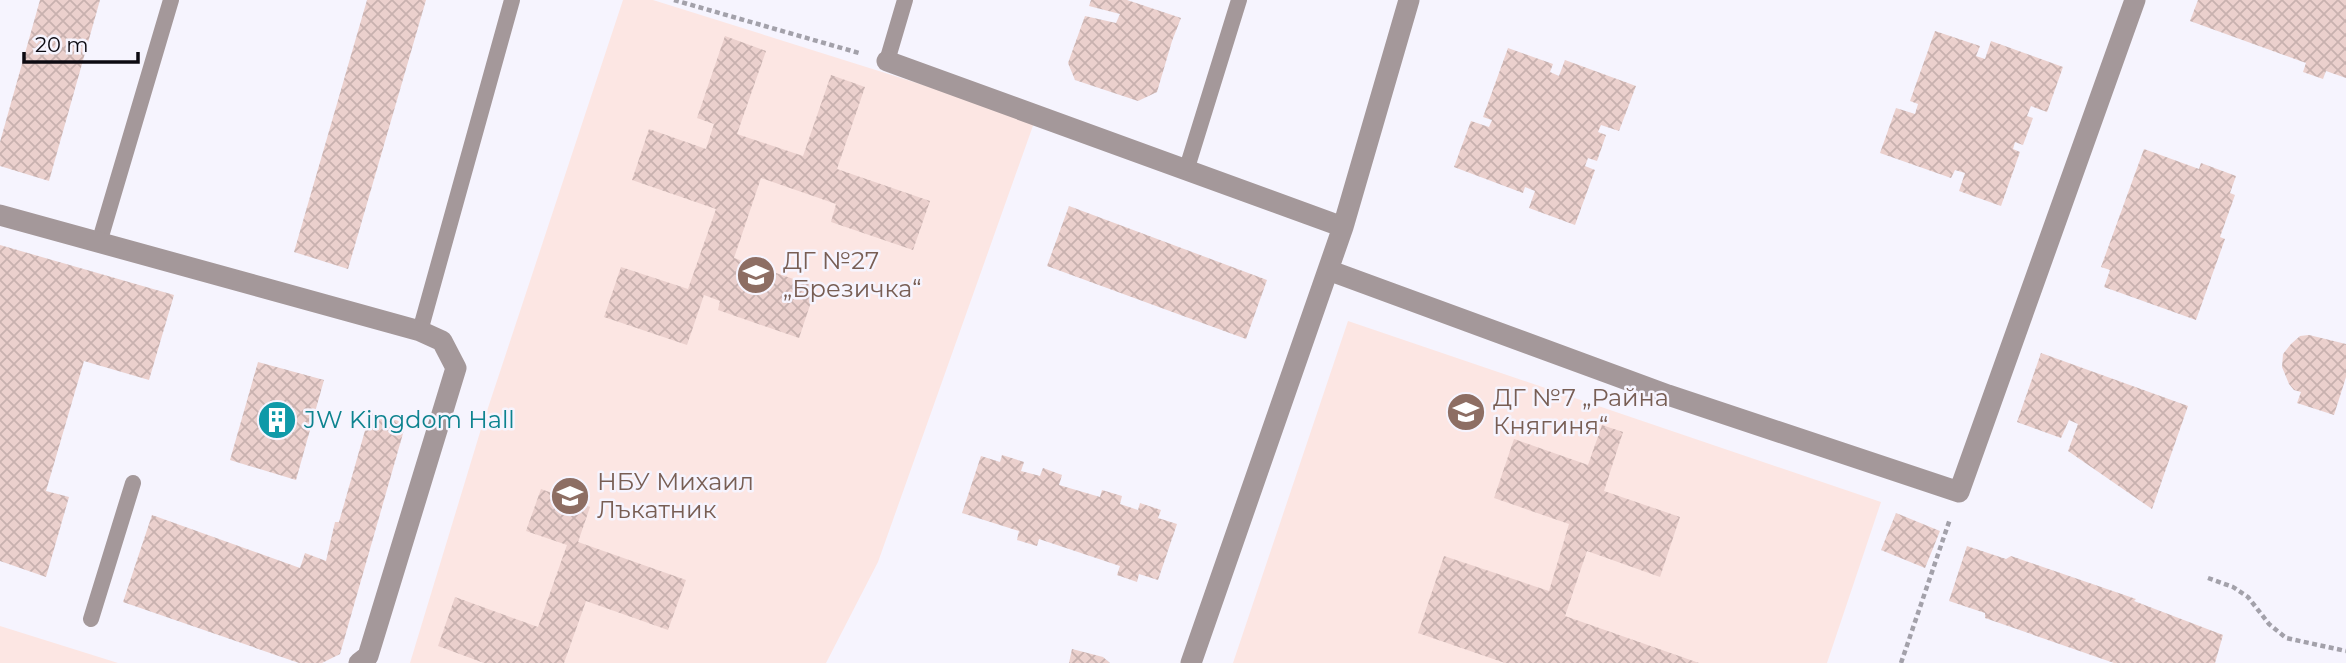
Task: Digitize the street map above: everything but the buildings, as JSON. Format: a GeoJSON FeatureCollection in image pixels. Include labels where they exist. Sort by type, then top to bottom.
{"type":"FeatureCollection","features":[{"type":"Feature","properties":{"kind":"street"},"geometry":{"type":"LineString","coordinates":[[1191,663],[1343,227],[1409,0]]}},
{"type":"Feature","properties":{"kind":"street"},"geometry":{"type":"LineString","coordinates":[[1328,270],[1668,395],[1959,492],[2135,0]]}},
{"type":"Feature","properties":{"kind":"street"},"geometry":{"type":"LineString","coordinates":[[887,61],[1343,227]]}},
{"type":"Feature","properties":{"kind":"street"},"geometry":{"type":"LineString","coordinates":[[0,215],[420,331],[442,341],[456,368],[368,656],[359,663]]}},
{"type":"Feature","properties":{"kind":"lane"},"geometry":{"type":"LineString","coordinates":[[99,243],[171,0]]}},
{"type":"Feature","properties":{"kind":"lane"},"geometry":{"type":"LineString","coordinates":[[420,331],[512,0]]}},
{"type":"Feature","properties":{"kind":"lane"},"geometry":{"type":"LineString","coordinates":[[887,61],[905,0]]}},
{"type":"Feature","properties":{"kind":"lane"},"geometry":{"type":"LineString","coordinates":[[1186,171],[1239,0]]}},
{"type":"Feature","properties":{"kind":"lane"},"geometry":{"type":"LineString","coordinates":[[91,620],[133,483]]}},
{"type":"Feature","properties":{"kind":"path"},"geometry":{"type":"LineString","coordinates":[[674,0],[887,61]]}},
{"type":"Feature","properties":{"kind":"path"},"geometry":{"type":"LineString","coordinates":[[1901,663],[1959,492]]}},
{"type":"Feature","properties":{"kind":"path"},"geometry":{"type":"LineString","coordinates":[[2208,578],[2234,587],[2248,597],[2269,624],[2286,638],[2346,651]]}},
{"type":"Feature","properties":{"kind":"shaded area","name":"ДГ №27 „Брезичка“"},"geometry":{"type":"Polygon","coordinates":[[[623,0],[653,0],[1035,120],[878,562],[826,663],[410,663],[481,429],[623,0]]]}},
{"type":"Feature","properties":{"kind":"shaded area","name":"ДГ №7 „Райна Княгиня“"},"geometry":{"type":"Polygon","coordinates":[[[1348,321],[1881,502],[1827,663],[1233,663],[1348,321]]]}},
{"type":"Feature","properties":{"kind":"shaded area"},"geometry":{"type":"Polygon","coordinates":[[[0,626],[118,663],[0,663],[0,626]]]}},
{"type":"Feature","properties":{"kind":"place","name":"ДГ №27 „Брезичка“"},"geometry":{"type":"Point","coordinates":[756,275]}},
{"type":"Feature","properties":{"kind":"place","name":"ДГ №7 „Райна Княгиня“"},"geometry":{"type":"Point","coordinates":[1466,412]}},
{"type":"Feature","properties":{"kind":"place","name":"JW Kingdom Hall"},"geometry":{"type":"Point","coordinates":[277,420]}},
{"type":"Feature","properties":{"kind":"place","name":"НБУ Михаил Лъкатник"},"geometry":{"type":"Point","coordinates":[570,496]}}]}
